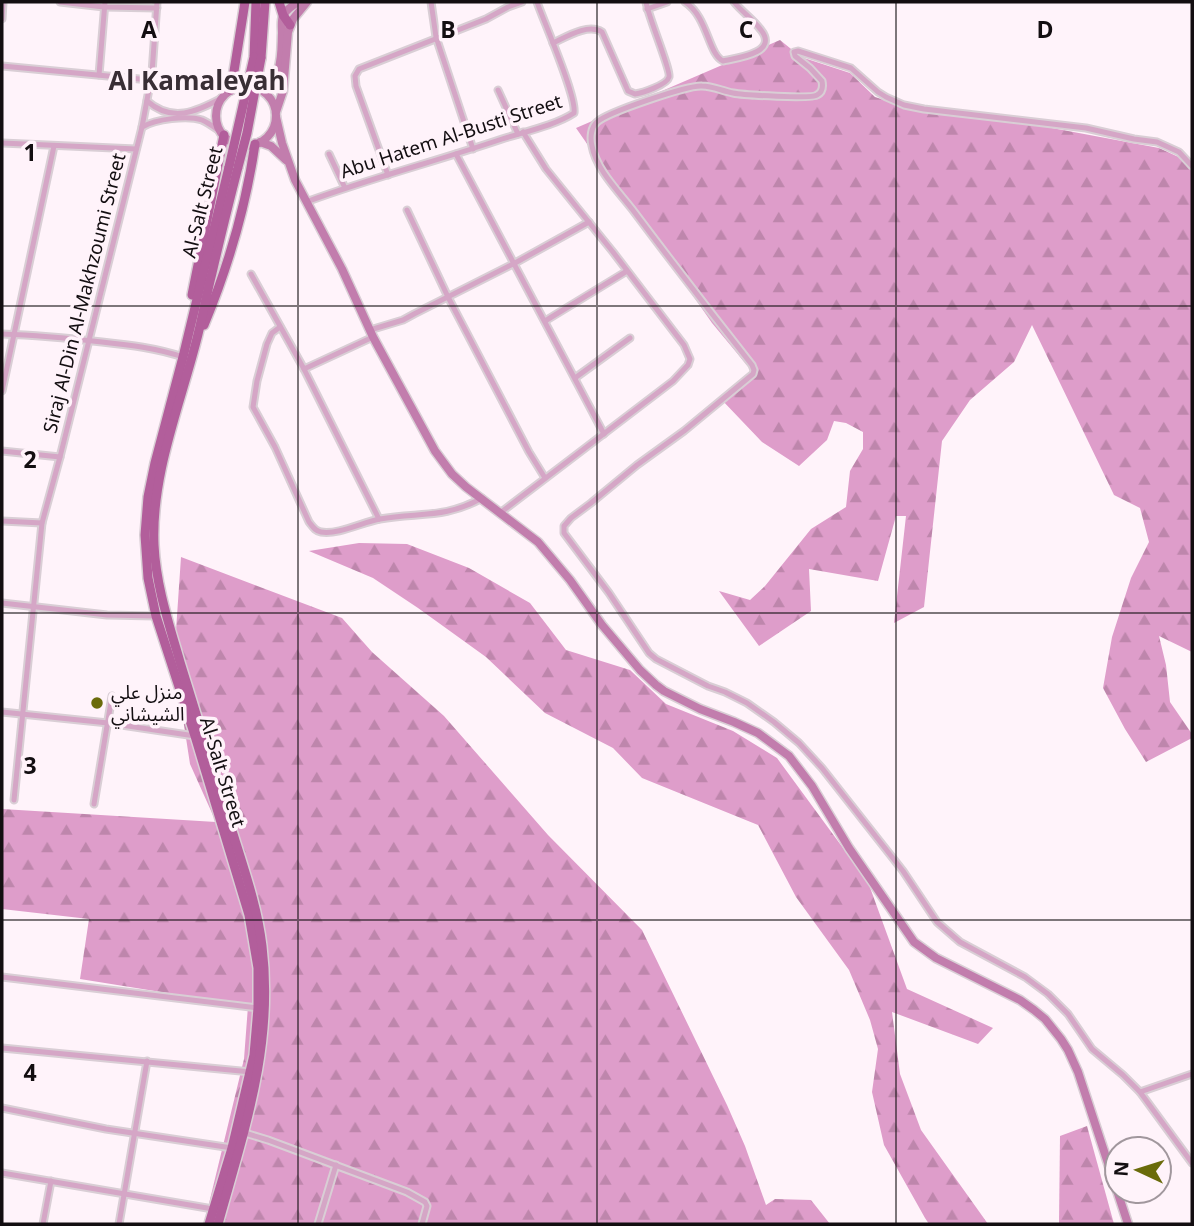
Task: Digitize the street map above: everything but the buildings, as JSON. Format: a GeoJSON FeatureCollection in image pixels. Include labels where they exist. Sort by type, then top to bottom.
{"type":"FeatureCollection","features":[{"type":"Feature","properties":{"kind":"main road"},"geometry":{"type":"LineString","coordinates":[[231,90],[245,2]]}},
{"type":"Feature","properties":{"kind":"main road","name":"Al-Salt Street"},"geometry":{"type":"LineString","coordinates":[[257,2],[258,57]]}},
{"type":"Feature","properties":{"kind":"main road","name":"Al-Salt Street"},"geometry":{"type":"LineString","coordinates":[[218,1224],[245,1133],[258,1070],[264,1031],[265,986],[260,934],[244,869],[160,590],[155,554],[155,515],[160,479],[197,339],[258,57],[265,2]]}},
{"type":"Feature","properties":{"kind":"main road"},"geometry":{"type":"LineString","coordinates":[[279,2],[290,25]]}},
{"type":"Feature","properties":{"kind":"main road"},"geometry":{"type":"LineString","coordinates":[[258,88],[267,85],[277,74],[283,15],[299,2]]}},
{"type":"Feature","properties":{"kind":"main road"},"geometry":{"type":"LineString","coordinates":[[307,2],[288,32],[283,90],[276,115],[270,134],[258,143],[238,145],[223,134],[217,121],[217,111],[222,98],[239,86],[258,88],[271,97],[276,115],[282,143],[295,180],[342,268],[372,333],[440,458],[466,487],[538,542],[602,625],[656,685],[700,709],[758,733],[789,756],[812,786],[849,848],[914,942],[936,958],[1020,1000],[1045,1019],[1068,1050],[1078,1072],[1128,1224]]}},
{"type":"Feature","properties":{"kind":"main road"},"geometry":{"type":"LineString","coordinates":[[190,327],[193,290],[223,134]]}},
{"type":"Feature","properties":{"kind":"main road"},"geometry":{"type":"LineString","coordinates":[[258,143],[271,146],[290,165]]}},
{"type":"Feature","properties":{"kind":"main road"},"geometry":{"type":"LineString","coordinates":[[197,339],[222,280],[258,143]]}},
{"type":"Feature","properties":{"kind":"main road","name":"Al-Salt Street"},"geometry":{"type":"LineString","coordinates":[[209,1224],[232,1147],[256,1044],[258,968],[250,923],[195,736],[156,616],[145,549],[148,496],[155,463],[233,167]]}},
{"type":"Feature","properties":{"kind":"street"},"geometry":{"type":"LineString","coordinates":[[2,19],[3,2]]}},
{"type":"Feature","properties":{"kind":"street"},"geometry":{"type":"LineString","coordinates":[[60,2],[157,5]]}},
{"type":"Feature","properties":{"kind":"street"},"geometry":{"type":"LineString","coordinates":[[431,2],[436,37],[473,149]]}},
{"type":"Feature","properties":{"kind":"street"},"geometry":{"type":"LineString","coordinates":[[388,175],[356,86],[356,72],[366,65],[486,19],[522,2]]}},
{"type":"Feature","properties":{"kind":"street","name":"Abu Hatem Al-Busti Street"},"geometry":{"type":"LineString","coordinates":[[306,202],[473,149],[567,117],[574,111],[537,2]]}},
{"type":"Feature","properties":{"kind":"street"},"geometry":{"type":"LineString","coordinates":[[553,43],[580,32],[597,29],[602,32],[629,92],[642,93],[666,82],[669,75],[646,2]]}},
{"type":"Feature","properties":{"kind":"street"},"geometry":{"type":"LineString","coordinates":[[647,9],[667,2]]}},
{"type":"Feature","properties":{"kind":"street"},"geometry":{"type":"LineString","coordinates":[[685,2],[701,19],[720,61],[742,57],[760,50],[764,45],[764,34],[734,2]]}},
{"type":"Feature","properties":{"kind":"street"},"geometry":{"type":"LineString","coordinates":[[99,75],[104,4]]}},
{"type":"Feature","properties":{"kind":"street","name":"Siraj Al-Din Al-Makhzoumi Street"},"geometry":{"type":"LineString","coordinates":[[14,800],[42,523],[142,127],[150,80],[157,5]]}},
{"type":"Feature","properties":{"kind":"street"},"geometry":{"type":"LineString","coordinates":[[1192,166],[1179,152],[1157,142],[1086,128],[904,105],[878,92],[851,68],[798,51],[794,52],[795,57],[822,81],[822,90],[817,95],[752,96],[696,86],[636,105],[596,122],[592,131],[592,147],[599,162],[754,372],[684,431],[571,518],[563,528],[649,653],[708,686],[747,703],[799,743],[903,871],[937,922],[960,942],[1025,977],[1048,994],[1068,1014],[1092,1049],[1140,1092],[1192,1163]]}},
{"type":"Feature","properties":{"kind":"street"},"geometry":{"type":"LineString","coordinates":[[2,66],[150,80]]}},
{"type":"Feature","properties":{"kind":"street"},"geometry":{"type":"LineString","coordinates":[[498,90],[520,133],[684,345],[690,359],[673,381],[500,513]]}},
{"type":"Feature","properties":{"kind":"street"},"geometry":{"type":"LineString","coordinates":[[142,127],[197,110],[222,98]]}},
{"type":"Feature","properties":{"kind":"street"},"geometry":{"type":"LineString","coordinates":[[147,101],[159,110],[177,117],[200,120],[223,134]]}},
{"type":"Feature","properties":{"kind":"street"},"geometry":{"type":"LineString","coordinates":[[2,143],[136,149]]}},
{"type":"Feature","properties":{"kind":"street"},"geometry":{"type":"LineString","coordinates":[[2,391],[54,146]]}},
{"type":"Feature","properties":{"kind":"street"},"geometry":{"type":"LineString","coordinates":[[329,154],[345,188]]}},
{"type":"Feature","properties":{"kind":"street"},"geometry":{"type":"LineString","coordinates":[[456,154],[604,434]]}},
{"type":"Feature","properties":{"kind":"street"},"geometry":{"type":"LineString","coordinates":[[407,210],[449,297],[545,478]]}},
{"type":"Feature","properties":{"kind":"street"},"geometry":{"type":"LineString","coordinates":[[304,369],[515,263],[589,222]]}},
{"type":"Feature","properties":{"kind":"street"},"geometry":{"type":"LineString","coordinates":[[545,321],[627,271]]}},
{"type":"Feature","properties":{"kind":"street"},"geometry":{"type":"LineString","coordinates":[[251,274],[304,369],[379,519]]}},
{"type":"Feature","properties":{"kind":"street"},"geometry":{"type":"LineString","coordinates":[[280,327],[272,333],[267,344],[253,407],[275,447],[309,522],[317,531],[328,532],[379,519],[444,513],[482,498]]}},
{"type":"Feature","properties":{"kind":"street"},"geometry":{"type":"LineString","coordinates":[[2,334],[89,340],[162,349],[183,357]]}},
{"type":"Feature","properties":{"kind":"street"},"geometry":{"type":"LineString","coordinates":[[575,378],[630,338]]}},
{"type":"Feature","properties":{"kind":"street"},"geometry":{"type":"LineString","coordinates":[[2,452],[60,457]]}},
{"type":"Feature","properties":{"kind":"street"},"geometry":{"type":"LineString","coordinates":[[2,521],[42,523]]}},
{"type":"Feature","properties":{"kind":"street"},"geometry":{"type":"LineString","coordinates":[[2,603],[107,615],[156,616]]}},
{"type":"Feature","properties":{"kind":"street"},"geometry":{"type":"LineString","coordinates":[[94,804],[112,696]]}},
{"type":"Feature","properties":{"kind":"street"},"geometry":{"type":"LineString","coordinates":[[2,712],[195,736]]}},
{"type":"Feature","properties":{"kind":"street"},"geometry":{"type":"LineString","coordinates":[[2,977],[258,1008]]}},
{"type":"Feature","properties":{"kind":"street"},"geometry":{"type":"LineString","coordinates":[[2,1048],[250,1072]]}},
{"type":"Feature","properties":{"kind":"street"},"geometry":{"type":"LineString","coordinates":[[119,1224],[147,1061]]}},
{"type":"Feature","properties":{"kind":"street"},"geometry":{"type":"LineString","coordinates":[[1140,1092],[1192,1074]]}},
{"type":"Feature","properties":{"kind":"street"},"geometry":{"type":"LineString","coordinates":[[2,1108],[78,1124],[232,1147]]}},
{"type":"Feature","properties":{"kind":"street"},"geometry":{"type":"LineString","coordinates":[[245,1133],[407,1192],[425,1202],[427,1206],[422,1224]]}},
{"type":"Feature","properties":{"kind":"street"},"geometry":{"type":"LineString","coordinates":[[318,1224],[336,1165]]}},
{"type":"Feature","properties":{"kind":"street"},"geometry":{"type":"LineString","coordinates":[[2,1173],[213,1209]]}},
{"type":"Feature","properties":{"kind":"street"},"geometry":{"type":"LineString","coordinates":[[43,1224],[51,1181]]}},
{"type":"Feature","properties":{"kind":"green space"},"geometry":{"type":"Polygon","coordinates":[[[780,40],[801,57],[850,73],[875,97],[906,107],[1014,121],[1159,148],[1185,160],[1192,171],[1192,652],[1159,636],[1166,665],[1170,702],[1192,738],[1146,762],[1103,688],[1112,637],[1131,578],[1149,542],[1140,508],[1114,495],[1032,325],[1014,362],[970,400],[942,441],[924,607],[894,623],[906,516],[896,516],[878,581],[809,569],[811,611],[759,646],[719,591],[750,600],[765,586],[811,529],[846,507],[850,471],[863,449],[863,432],[846,423],[834,421],[827,440],[799,466],[762,442],[720,398],[756,376],[712,323],[576,128],[780,40]]]}},
{"type":"Feature","properties":{"kind":"green space"},"geometry":{"type":"Polygon","coordinates":[[[359,543],[407,544],[469,568],[530,603],[566,650],[630,670],[666,704],[733,731],[777,758],[868,882],[907,989],[993,1028],[978,1044],[892,1012],[900,1074],[921,1130],[988,1224],[929,1224],[925,1218],[884,1145],[872,1092],[878,1049],[870,1020],[849,970],[796,897],[758,825],[642,778],[613,748],[545,713],[486,657],[418,608],[373,578],[309,551],[359,543]]]}},
{"type":"Feature","properties":{"kind":"green space"},"geometry":{"type":"Polygon","coordinates":[[[181,557],[342,618],[372,652],[444,716],[548,835],[642,930],[727,1105],[766,1205],[775,1199],[811,1200],[830,1224],[204,1224],[244,1059],[248,1006],[80,979],[89,919],[2,909],[2,809],[216,822],[190,764],[174,660],[181,557]]]}},
{"type":"Feature","properties":{"kind":"green space"},"geometry":{"type":"Polygon","coordinates":[[[1087,1126],[1103,1184],[1103,1205],[1109,1205],[1114,1224],[1059,1224],[1060,1136],[1087,1126]]]}},
{"type":"Feature","properties":{"kind":"place","name":"منزل علي الشيشاني"},"geometry":{"type":"Point","coordinates":[97,703]}},
{"type":"Feature","properties":{"kind":"district","name":"Al Kamaleyah"},"geometry":{"type":"Point","coordinates":[197,81]}}]}
